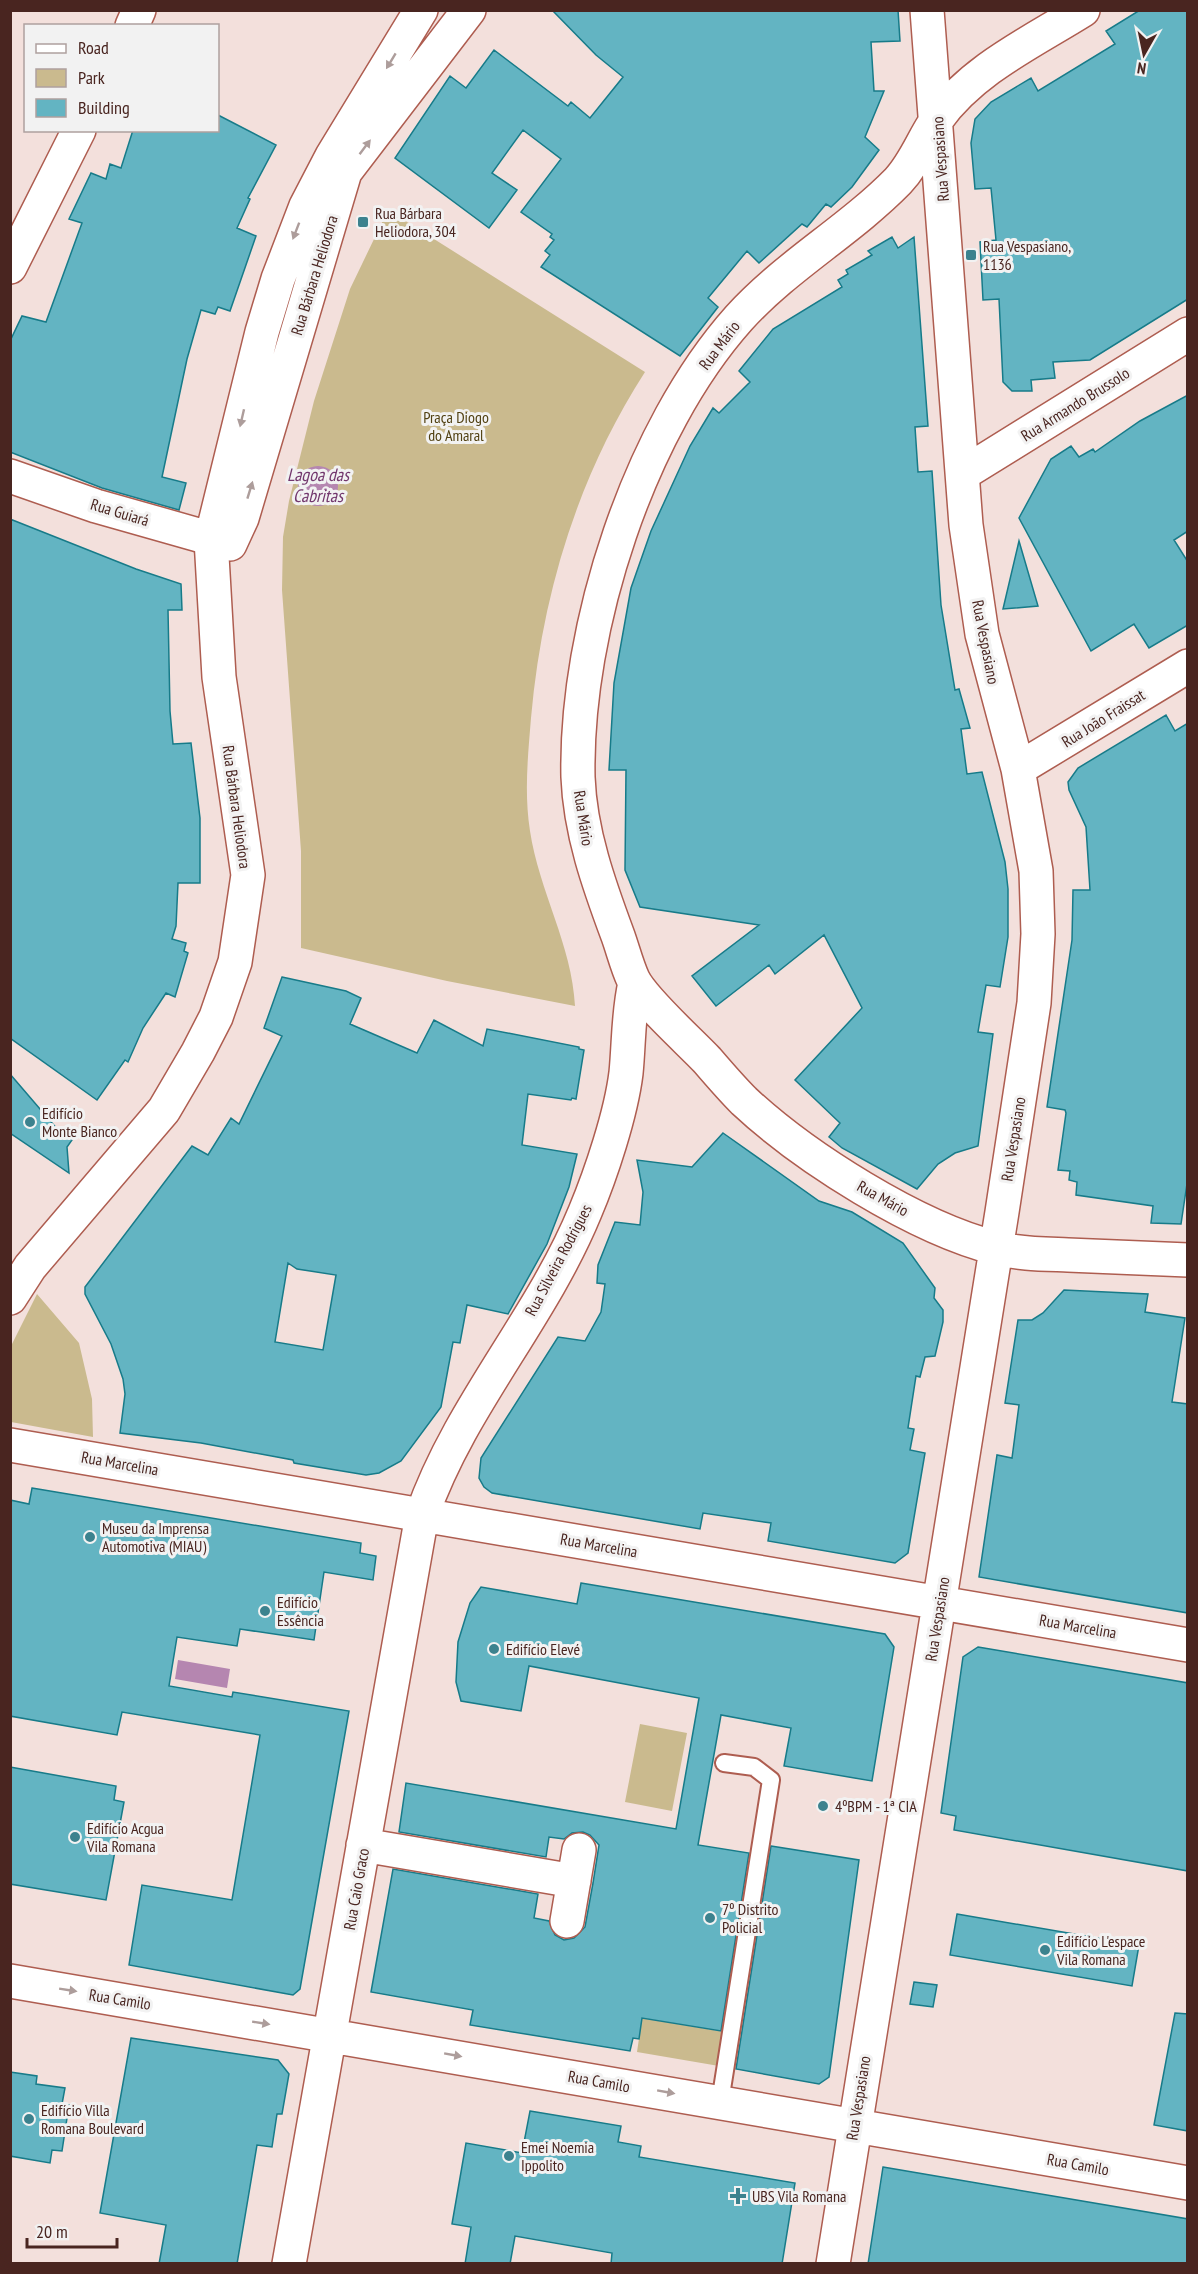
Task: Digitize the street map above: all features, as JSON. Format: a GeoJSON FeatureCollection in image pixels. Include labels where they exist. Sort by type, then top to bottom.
{"type":"FeatureCollection","features":[{"type":"Feature","properties":{"kind":"street"},"geometry":{"type":"LineString","coordinates":[[133,24],[139,10]]}},
{"type":"Feature","properties":{"kind":"street","name":"Rua Bárbara Heliodora"},"geometry":{"type":"LineString","coordinates":[[10,1298],[30,1267],[164,1110],[216,1017],[231,975],[239,946],[248,875],[219,677],[218,551],[262,332],[278,279],[306,206],[332,156],[421,10]]}},
{"type":"Feature","properties":{"kind":"street","name":"Rua Bárbara Heliodora"},"geometry":{"type":"LineString","coordinates":[[218,551],[242,518],[345,172],[469,10]]}},
{"type":"Feature","properties":{"kind":"street","name":"Rua Vespasiano"},"geometry":{"type":"LineString","coordinates":[[833,2264],[853,2124],[940,1603],[1034,1003],[1038,934],[1036,871],[1018,769],[982,634],[966,525],[964,473],[927,10]]}},
{"type":"Feature","properties":{"kind":"street","name":"Rua Mário"},"geometry":{"type":"LineString","coordinates":[[1083,10],[978,76],[937,120],[902,177],[871,206],[784,275],[739,318],[709,357],[669,421],[614,549],[594,626],[582,709],[578,780],[592,868],[635,983],[745,1102],[813,1155],[856,1184],[927,1222],[996,1248],[1030,1253],[1188,1260]]}},
{"type":"Feature","properties":{"kind":"street"},"geometry":{"type":"LineString","coordinates":[[10,267],[78,132]]}},
{"type":"Feature","properties":{"kind":"street","name":"Rua Armando Brussolo"},"geometry":{"type":"LineString","coordinates":[[964,473],[1188,334]]}},
{"type":"Feature","properties":{"kind":"street","name":"Rua Guiará"},"geometry":{"type":"LineString","coordinates":[[10,476],[218,551]]}},
{"type":"Feature","properties":{"kind":"street","name":"Rua João Fraissat"},"geometry":{"type":"LineString","coordinates":[[1018,769],[1188,666]]}},
{"type":"Feature","properties":{"kind":"street","name":"Rua Silveira Rodrigues"},"geometry":{"type":"LineString","coordinates":[[422,1515],[434,1482],[451,1448],[550,1282],[584,1213],[605,1157],[626,1076],[629,1008],[635,983]]}},
{"type":"Feature","properties":{"kind":"street","name":"Rua Marcelina"},"geometry":{"type":"LineString","coordinates":[[10,1445],[1188,1645]]}},
{"type":"Feature","properties":{"kind":"street","name":"Rua Caio Graco"},"geometry":{"type":"LineString","coordinates":[[289,2264],[422,1515]]}},
{"type":"Feature","properties":{"kind":"street"},"geometry":{"type":"LineString","coordinates":[[363,1845],[574,1881]]}},
{"type":"Feature","properties":{"kind":"street"},"geometry":{"type":"LineString","coordinates":[[567,1922],[579,1850]]}},
{"type":"Feature","properties":{"kind":"street","name":"Rua Camilo"},"geometry":{"type":"LineString","coordinates":[[10,1981],[330,2034],[1188,2183]]}},
{"type":"Feature","properties":{"kind":"lane"},"geometry":{"type":"LineString","coordinates":[[720,2102],[771,1780],[754,1767],[724,1762]]}},
{"type":"Feature","properties":{"kind":"green space","name":"Praça Diogo do Amaral"},"geometry":{"type":"Polygon","coordinates":[[[388,210],[645,372],[600,452],[582,494],[554,581],[536,672],[528,760],[528,817],[540,875],[568,961],[575,1006],[447,981],[301,948],[301,851],[282,590],[283,537],[289,501],[314,401],[350,289],[388,210]]]}},
{"type":"Feature","properties":{"kind":"green space"},"geometry":{"type":"Polygon","coordinates":[[[37,1294],[79,1343],[92,1399],[93,1437],[11,1422],[11,1346],[37,1294]]]}},
{"type":"Feature","properties":{"kind":"green space"},"geometry":{"type":"Polygon","coordinates":[[[640,1724],[687,1733],[672,1811],[625,1802],[640,1724]]]}},
{"type":"Feature","properties":{"kind":"green space"},"geometry":{"type":"Polygon","coordinates":[[[642,2018],[725,2032],[719,2066],[637,2052],[642,2018]]]}},
{"type":"Feature","properties":{"kind":"water","name":"Lagoa das Cabritas"},"geometry":{"type":"Polygon","coordinates":[[[318,466],[332,472],[338,486],[332,500],[318,506],[304,500],[298,486],[304,472],[318,466]]]}},
{"type":"Feature","properties":{"kind":"water"},"geometry":{"type":"Polygon","coordinates":[[[178,1660],[230,1669],[227,1688],[175,1679],[178,1660]]]}},
{"type":"Feature","properties":{"kind":"building"},"geometry":{"type":"Polygon","coordinates":[[[552,10],[898,10],[900,41],[871,42],[874,91],[884,91],[865,137],[879,150],[852,187],[831,207],[826,204],[807,227],[802,224],[759,263],[747,251],[708,298],[718,307],[680,356],[541,267],[550,255],[545,251],[554,240],[550,237],[552,234],[521,212],[561,159],[523,130],[492,173],[517,190],[489,228],[395,158],[450,76],[466,88],[494,50],[568,106],[571,102],[590,118],[623,77],[596,55],[552,10]]]}},
{"type":"Feature","properties":{"kind":"building"},"geometry":{"type":"Polygon","coordinates":[[[1140,10],[1188,10],[1188,299],[1090,360],[1053,362],[1055,378],[1031,380],[1032,391],[1012,391],[1003,382],[999,299],[983,300],[980,242],[996,240],[991,188],[975,189],[971,143],[975,119],[991,102],[1031,78],[1038,91],[1115,44],[1106,31],[1140,10]]]}},
{"type":"Feature","properties":{"kind":"building"},"geometry":{"type":"Polygon","coordinates":[[[219,116],[276,145],[248,198],[250,199],[237,228],[256,236],[230,311],[218,307],[215,314],[201,310],[187,359],[162,477],[186,483],[179,510],[102,488],[10,452],[11,339],[22,316],[46,322],[82,223],[69,219],[91,173],[106,179],[110,164],[121,168],[132,132],[219,132],[219,116]]]}},
{"type":"Feature","properties":{"kind":"building"},"geometry":{"type":"Polygon","coordinates":[[[892,237],[898,248],[914,237],[928,426],[915,427],[918,472],[932,471],[941,605],[955,690],[959,689],[970,728],[961,729],[967,774],[982,772],[1005,862],[1008,889],[1008,937],[1000,987],[986,985],[978,1032],[993,1034],[978,1146],[955,1153],[938,1164],[917,1189],[842,1148],[829,1137],[840,1123],[795,1080],[862,1008],[824,935],[775,974],[769,965],[716,1006],[692,976],[759,925],[640,907],[625,870],[626,770],[609,770],[614,683],[631,588],[651,531],[690,446],[713,408],[719,413],[750,382],[739,371],[773,329],[842,287],[838,280],[848,274],[846,270],[872,255],[868,251],[892,237]]]}},
{"type":"Feature","properties":{"kind":"building"},"geometry":{"type":"Polygon","coordinates":[[[1188,395],[1188,531],[1174,540],[1188,562],[1188,625],[1149,648],[1134,624],[1091,651],[1019,518],[1051,459],[1071,446],[1079,457],[1093,449],[1095,452],[1140,421],[1188,395]]]}},
{"type":"Feature","properties":{"kind":"building"},"geometry":{"type":"Polygon","coordinates":[[[10,519],[136,569],[181,584],[182,610],[168,610],[170,711],[173,744],[191,743],[200,818],[200,883],[178,883],[176,926],[172,939],[186,943],[184,951],[188,953],[175,997],[166,993],[143,1028],[128,1062],[125,1060],[97,1100],[10,1038],[10,519]]]}},
{"type":"Feature","properties":{"kind":"building"},"geometry":{"type":"Polygon","coordinates":[[[1019,541],[1038,606],[1003,609],[1019,541]]]}},
{"type":"Feature","properties":{"kind":"building"},"geometry":{"type":"Polygon","coordinates":[[[1166,715],[1175,731],[1188,723],[1188,1177],[1181,1224],[1151,1223],[1153,1206],[1076,1195],[1077,1182],[1069,1180],[1070,1171],[1058,1170],[1066,1113],[1065,1110],[1047,1107],[1072,940],[1073,890],[1090,890],[1086,827],[1069,790],[1068,782],[1078,768],[1166,715]]]}},
{"type":"Feature","properties":{"kind":"building"},"geometry":{"type":"Polygon","coordinates":[[[282,977],[346,991],[361,998],[350,1024],[417,1053],[434,1020],[483,1046],[487,1029],[579,1047],[584,1050],[576,1099],[528,1094],[522,1145],[577,1154],[569,1187],[547,1244],[508,1314],[467,1305],[460,1343],[453,1342],[441,1407],[401,1461],[379,1473],[366,1475],[294,1463],[293,1460],[201,1443],[120,1433],[125,1394],[123,1379],[111,1344],[85,1294],[85,1287],[192,1146],[208,1155],[231,1118],[239,1124],[282,1036],[264,1028],[282,977]],[[288,1263],[275,1342],[323,1350],[336,1275],[297,1269],[288,1263]]]}},
{"type":"Feature","properties":{"kind":"building"},"geometry":{"type":"Polygon","coordinates":[[[10,1074],[58,1130],[72,1140],[67,1147],[69,1173],[10,1133],[10,1074]]]}},
{"type":"Feature","properties":{"kind":"building"},"geometry":{"type":"Polygon","coordinates":[[[723,1133],[819,1201],[852,1212],[903,1243],[935,1288],[934,1298],[943,1310],[943,1322],[935,1356],[925,1357],[920,1377],[916,1376],[908,1428],[914,1429],[910,1450],[925,1453],[908,1553],[895,1563],[768,1541],[771,1523],[703,1513],[700,1529],[492,1493],[484,1487],[479,1478],[481,1458],[558,1337],[585,1341],[601,1312],[605,1284],[597,1283],[598,1265],[615,1222],[640,1225],[643,1192],[637,1160],[692,1167],[723,1133]]]}},
{"type":"Feature","properties":{"kind":"building"},"geometry":{"type":"Polygon","coordinates":[[[1064,1290],[1148,1294],[1145,1312],[1185,1318],[1172,1402],[1188,1404],[1188,1613],[979,1577],[997,1455],[1012,1458],[1019,1405],[1005,1403],[1018,1320],[1032,1320],[1043,1313],[1064,1290]]]}},
{"type":"Feature","properties":{"kind":"building"},"geometry":{"type":"Polygon","coordinates":[[[32,1488],[361,1543],[360,1553],[376,1556],[373,1580],[324,1572],[314,1640],[240,1629],[237,1646],[177,1637],[169,1686],[232,1697],[233,1692],[349,1711],[300,1989],[293,1995],[129,1965],[142,1885],[232,1900],[260,1735],[122,1712],[117,1735],[10,1716],[10,1500],[29,1504],[32,1488]]]}},
{"type":"Feature","properties":{"kind":"building"},"geometry":{"type":"Polygon","coordinates":[[[581,1583],[885,1634],[894,1647],[872,1781],[784,1766],[791,1728],[721,1715],[698,1845],[749,1853],[721,2031],[642,2018],[639,2039],[633,2038],[630,2051],[470,2025],[473,2010],[371,1992],[393,1869],[538,1894],[534,1918],[549,1921],[555,1935],[564,1940],[574,1938],[585,1927],[593,1883],[599,1845],[590,1835],[583,1832],[572,1833],[564,1839],[549,1837],[546,1857],[399,1832],[406,1783],[676,1829],[699,1698],[529,1666],[521,1711],[461,1701],[456,1682],[458,1642],[470,1603],[481,1587],[577,1604],[581,1583]]]}},
{"type":"Feature","properties":{"kind":"building"},"geometry":{"type":"Polygon","coordinates":[[[978,1647],[1188,1683],[1188,1871],[954,1830],[956,1816],[941,1813],[963,1657],[978,1647]]]}},
{"type":"Feature","properties":{"kind":"building","name":"Edifício Acgua Vila Romana"},"geometry":{"type":"Polygon","coordinates":[[[10,1767],[116,1786],[114,1800],[124,1802],[106,1900],[10,1884],[10,1767]]]}},
{"type":"Feature","properties":{"kind":"building"},"geometry":{"type":"Polygon","coordinates":[[[771,1846],[859,1860],[829,2077],[819,2084],[736,2069],[771,1846]]]}},
{"type":"Feature","properties":{"kind":"building","name":"Edifício L'espace Vila Romana"},"geometry":{"type":"Polygon","coordinates":[[[957,1914],[1139,1945],[1132,1986],[950,1955],[957,1914]]]}},
{"type":"Feature","properties":{"kind":"building"},"geometry":{"type":"Polygon","coordinates":[[[914,1982],[937,1985],[933,2007],[910,2004],[914,1982]]]}},
{"type":"Feature","properties":{"kind":"building"},"geometry":{"type":"Polygon","coordinates":[[[1175,2013],[1188,2014],[1188,2131],[1154,2125],[1175,2013]]]}},
{"type":"Feature","properties":{"kind":"building"},"geometry":{"type":"Polygon","coordinates":[[[131,2038],[278,2060],[289,2074],[282,2114],[277,2114],[272,2147],[257,2145],[237,2264],[159,2264],[166,2225],[100,2213],[131,2038]]]}},
{"type":"Feature","properties":{"kind":"building","name":"Edifício Villa Romana Boulevard"},"geometry":{"type":"Polygon","coordinates":[[[10,2072],[37,2076],[36,2084],[65,2088],[62,2104],[69,2105],[62,2151],[52,2150],[50,2163],[10,2156],[10,2072]]]}},
{"type":"Feature","properties":{"kind":"building"},"geometry":{"type":"Polygon","coordinates":[[[530,2111],[621,2126],[618,2142],[641,2146],[639,2157],[795,2183],[782,2264],[611,2264],[612,2253],[515,2236],[510,2264],[465,2264],[471,2227],[452,2224],[466,2143],[522,2153],[530,2111]]]}},
{"type":"Feature","properties":{"kind":"building"},"geometry":{"type":"Polygon","coordinates":[[[883,2167],[1188,2219],[1188,2264],[868,2264],[883,2167]]]}},
{"type":"Feature","properties":{"kind":"place","name":"Rua Bárbara Heliodora, 304"},"geometry":{"type":"Point","coordinates":[363,222]}},
{"type":"Feature","properties":{"kind":"place","name":"Rua Vespasiano, 1136"},"geometry":{"type":"Point","coordinates":[971,255]}},
{"type":"Feature","properties":{"kind":"place","name":"Edifício Monte Bianco"},"geometry":{"type":"Point","coordinates":[30,1122]}},
{"type":"Feature","properties":{"kind":"place","name":"Museu da Imprensa Automotiva (MIAU)"},"geometry":{"type":"Point","coordinates":[90,1537]}},
{"type":"Feature","properties":{"kind":"place","name":"Edifício Essência"},"geometry":{"type":"Point","coordinates":[265,1611]}},
{"type":"Feature","properties":{"kind":"place","name":"Edifício Elevé"},"geometry":{"type":"Point","coordinates":[494,1649]}},
{"type":"Feature","properties":{"kind":"place","name":"4ºBPM - 1ª CIA"},"geometry":{"type":"Point","coordinates":[823,1806]}},
{"type":"Feature","properties":{"kind":"place","name":"Edifício Acgua Vila Romana"},"geometry":{"type":"Point","coordinates":[75,1837]}},
{"type":"Feature","properties":{"kind":"place","name":"7º Distrito Policial"},"geometry":{"type":"Point","coordinates":[710,1918]}},
{"type":"Feature","properties":{"kind":"place","name":"Edifício L'espace Vila Romana"},"geometry":{"type":"Point","coordinates":[1045,1950]}},
{"type":"Feature","properties":{"kind":"place","name":"Edifício Villa Romana Boulevard"},"geometry":{"type":"Point","coordinates":[29,2119]}},
{"type":"Feature","properties":{"kind":"place","name":"Emei Noemia Ippolito"},"geometry":{"type":"Point","coordinates":[509,2156]}},
{"type":"Feature","properties":{"kind":"place","name":"UBS Vila Romana"},"geometry":{"type":"Point","coordinates":[738,2196]}}]}
